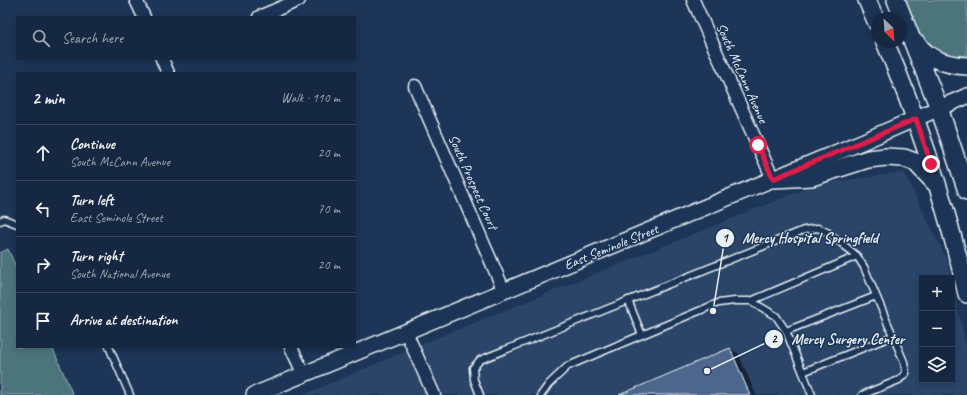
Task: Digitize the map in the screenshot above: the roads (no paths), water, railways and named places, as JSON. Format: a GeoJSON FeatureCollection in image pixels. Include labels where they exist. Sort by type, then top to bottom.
{"type":"FeatureCollection","features":[{"type":"Feature","properties":{"kind":"main road"},"geometry":{"type":"LineString","coordinates":[[867,0],[872,12]]}},
{"type":"Feature","properties":{"kind":"main road"},"geometry":{"type":"LineString","coordinates":[[896,0],[939,108],[967,191]]}},
{"type":"Feature","properties":{"kind":"main road"},"geometry":{"type":"LineString","coordinates":[[909,30],[918,45],[925,53],[934,59],[955,66],[967,66]]}},
{"type":"Feature","properties":{"kind":"main road"},"geometry":{"type":"LineString","coordinates":[[887,48],[916,119],[940,189],[967,294]]}},
{"type":"Feature","properties":{"kind":"main road"},"geometry":{"type":"LineString","coordinates":[[773,179],[812,177],[868,159],[904,158],[915,162],[940,189]]}},
{"type":"Feature","properties":{"kind":"street"},"geometry":{"type":"LineString","coordinates":[[136,0],[144,16]]}},
{"type":"Feature","properties":{"kind":"street"},"geometry":{"type":"LineString","coordinates":[[261,16],[299,0]]}},
{"type":"Feature","properties":{"kind":"street","name":"South McCann Avenue"},"geometry":{"type":"LineString","coordinates":[[694,0],[773,179]]}},
{"type":"Feature","properties":{"kind":"street"},"geometry":{"type":"LineString","coordinates":[[162,60],[168,72]]}},
{"type":"Feature","properties":{"kind":"street","name":"South Prospect Court"},"geometry":{"type":"LineString","coordinates":[[415,86],[504,291]]}},
{"type":"Feature","properties":{"kind":"street","name":"East Seminole Street"},"geometry":{"type":"LineString","coordinates":[[254,395],[773,179],[967,96]]}},
{"type":"Feature","properties":{"kind":"street"},"geometry":{"type":"LineString","coordinates":[[406,332],[434,395]]}},
{"type":"Feature","properties":{"kind":"street"},"geometry":{"type":"LineString","coordinates":[[291,348],[304,375]]}},
{"type":"Feature","properties":{"kind":"lane"},"geometry":{"type":"LineString","coordinates":[[0,221],[4,219],[16,224]]}},
{"type":"Feature","properties":{"kind":"lane"},"geometry":{"type":"LineString","coordinates":[[480,395],[474,380],[473,368],[480,360],[804,230],[818,228],[829,233],[857,256],[864,267],[904,362],[906,373],[899,380],[862,395]]}},
{"type":"Feature","properties":{"kind":"lane"},"geometry":{"type":"LineString","coordinates":[[541,395],[549,384],[568,366],[718,304],[735,301],[751,301],[857,256]]}},
{"type":"Feature","properties":{"kind":"lane"},"geometry":{"type":"LineString","coordinates":[[786,331],[876,296]]}},
{"type":"Feature","properties":{"kind":"lane"},"geometry":{"type":"LineString","coordinates":[[628,300],[642,335]]}},
{"type":"Feature","properties":{"kind":"lane"},"geometry":{"type":"LineString","coordinates":[[751,301],[776,316],[786,331],[812,395]]}},
{"type":"Feature","properties":{"kind":"lane"},"geometry":{"type":"LineString","coordinates":[[803,372],[893,336]]}},
{"type":"Feature","properties":{"kind":"lane"},"geometry":{"type":"LineString","coordinates":[[109,348],[130,395]]}},
{"type":"Feature","properties":{"kind":"place","name":"Mercy Hospital Springfield"},"geometry":{"type":"Point","coordinates":[713,311]}},
{"type":"Feature","properties":{"kind":"place","name":"Mercy Surgery Center"},"geometry":{"type":"Point","coordinates":[707,371]}}]}
